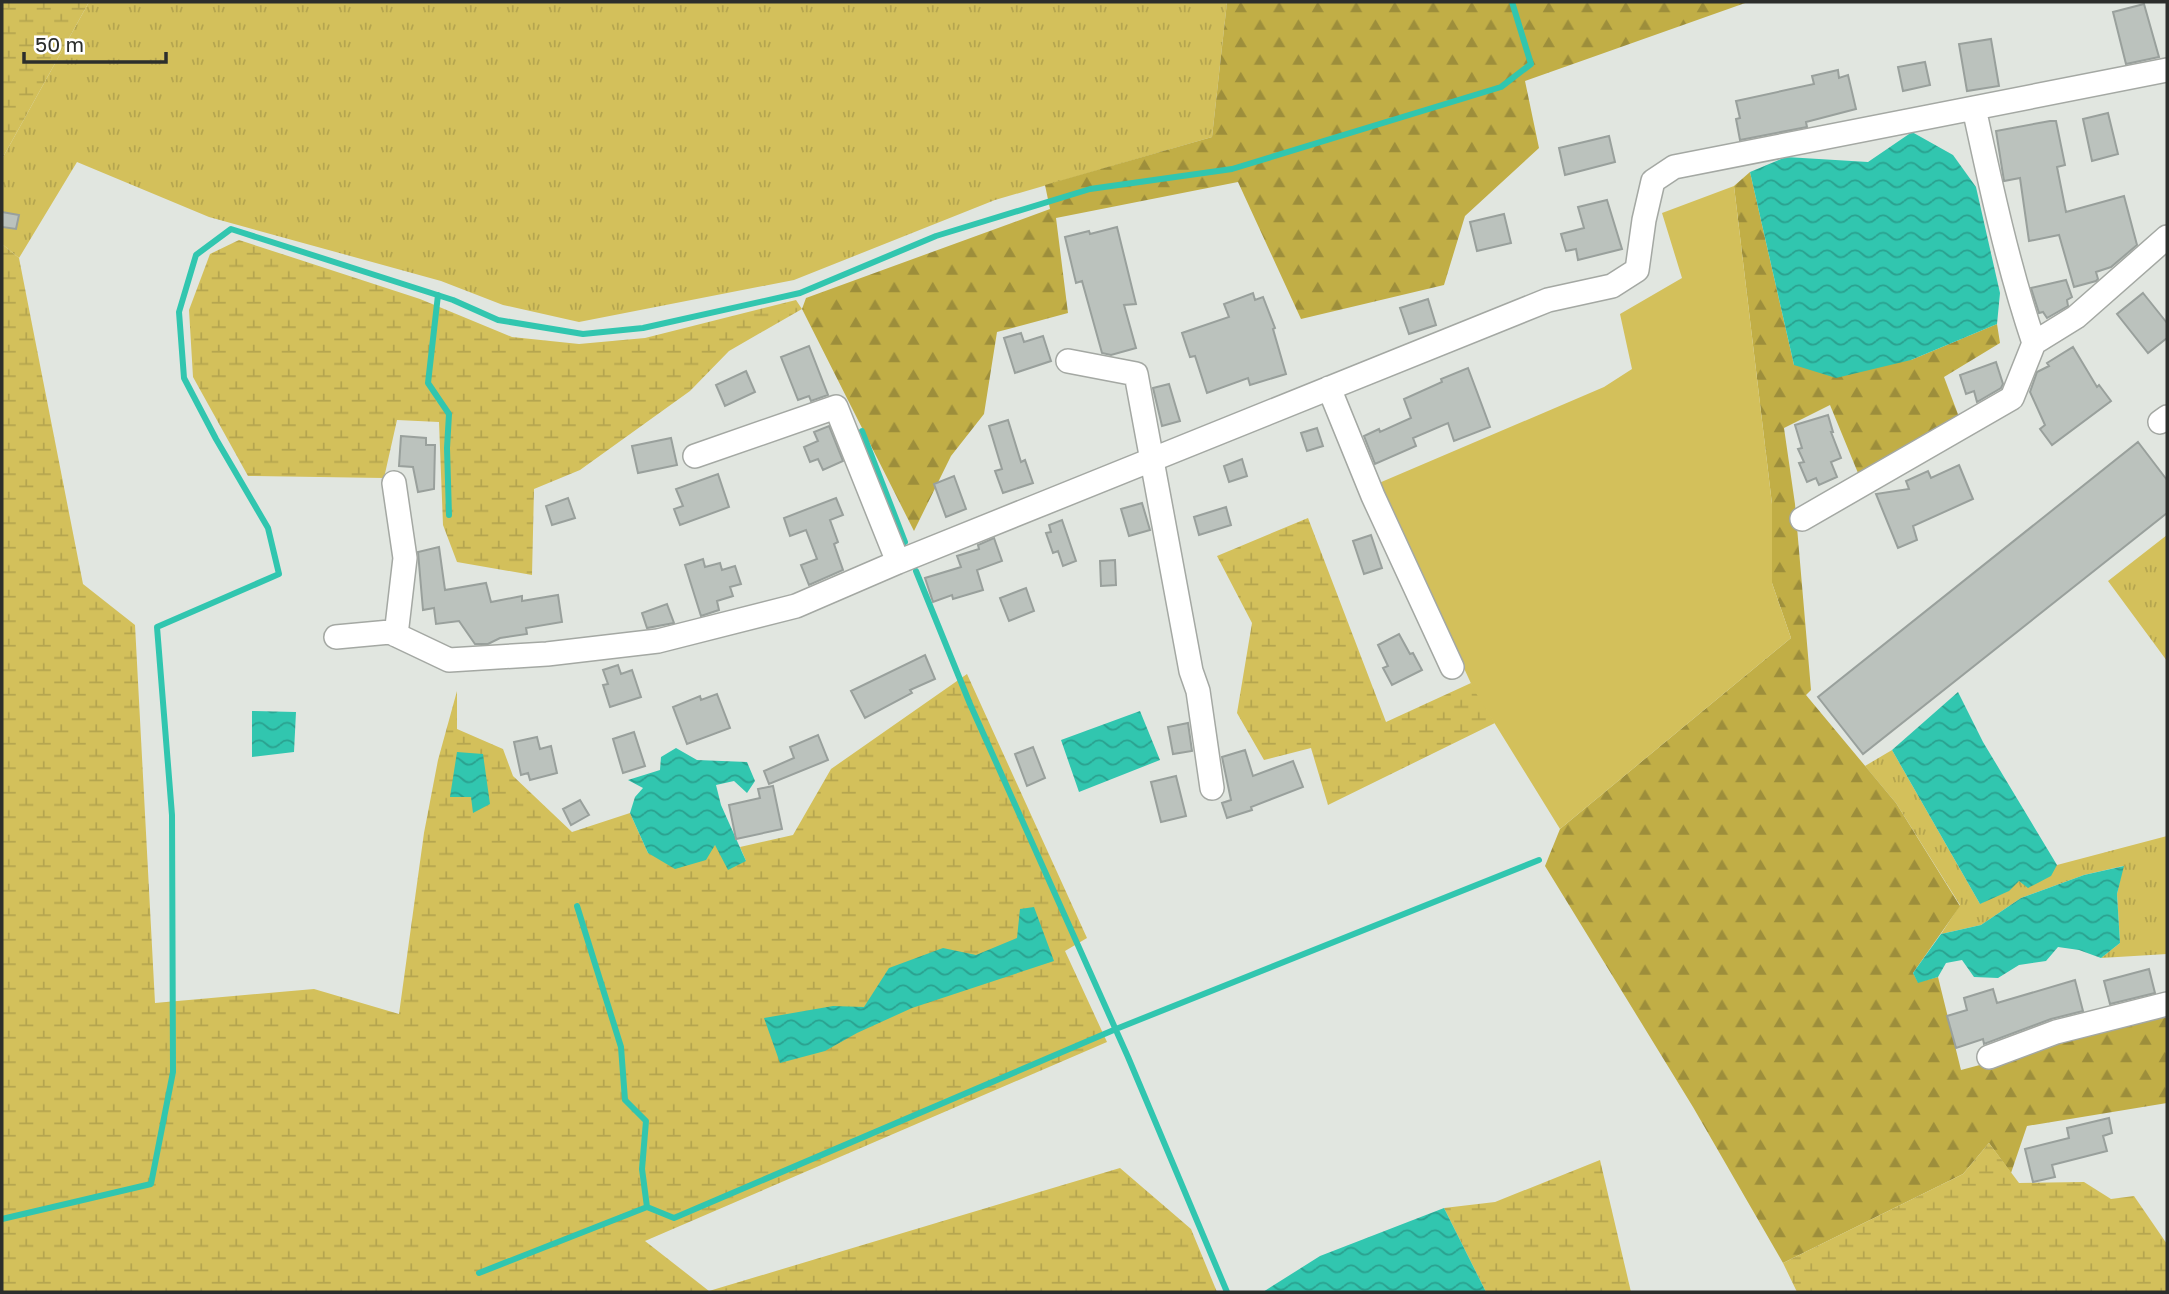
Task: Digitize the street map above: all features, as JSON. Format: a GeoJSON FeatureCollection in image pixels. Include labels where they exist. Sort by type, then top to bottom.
{"type":"FeatureCollection","features":[{"type":"Feature","properties":{"kind":"street"},"geometry":{"type":"LineString","coordinates":[[336,637],[390,632],[449,660],[547,654],[658,641],[796,606],[898,562],[1548,300],[1612,286],[1637,270],[1653,181],[1674,167],[2167,71]]}},
{"type":"Feature","properties":{"kind":"street"},"geometry":{"type":"LineString","coordinates":[[1975,108],[1993,196],[2022,309],[2034,343]]}},
{"type":"Feature","properties":{"kind":"street"},"geometry":{"type":"LineString","coordinates":[[1802,519],[2012,398],[2034,343],[2076,317],[2167,236]]}},
{"type":"Feature","properties":{"kind":"street"},"geometry":{"type":"LineString","coordinates":[[1069,361],[1136,374],[1191,671],[1198,691],[1212,788]]}},
{"type":"Feature","properties":{"kind":"street"},"geometry":{"type":"LineString","coordinates":[[1329,388],[1373,496],[1452,667]]}},
{"type":"Feature","properties":{"kind":"street"},"geometry":{"type":"LineString","coordinates":[[695,456],[836,407],[898,562]]}},
{"type":"Feature","properties":{"kind":"street"},"geometry":{"type":"LineString","coordinates":[[394,483],[405,558],[396,635]]}},
{"type":"Feature","properties":{"kind":"street"},"geometry":{"type":"LineString","coordinates":[[1989,1057],[2056,1032],[2167,1004]]}},
{"type":"Feature","properties":{"kind":"green space"},"geometry":{"type":"Polygon","coordinates":[[[2,2],[89,2],[2,159],[2,2]]]}},
{"type":"Feature","properties":{"kind":"green space"},"geometry":{"type":"Polygon","coordinates":[[[89,2],[1227,2],[1212,137],[995,200],[794,280],[579,322],[503,305],[441,281],[209,217],[77,162],[19,258],[2,244],[2,159],[89,2]]]}},
{"type":"Feature","properties":{"kind":"green space"},"geometry":{"type":"Polygon","coordinates":[[[1227,2],[1748,2],[1525,81],[1539,148],[1465,216],[1444,285],[1301,319],[1238,182],[1056,218],[1068,313],[997,332],[984,414],[951,456],[914,531],[802,309],[806,298],[1050,209],[1045,185],[1212,137],[1227,2]]]}},
{"type":"Feature","properties":{"kind":"green space"},"geometry":{"type":"Polygon","coordinates":[[[1750,172],[1794,365],[1911,360],[1997,324],[2000,343],[1944,377],[1959,417],[1858,473],[1830,405],[1784,428],[1795,504],[1811,690],[1806,695],[1896,803],[1960,906],[1913,973],[1918,982],[1938,977],[1961,1070],[2167,1015],[2167,1103],[2027,1126],[2011,1173],[1989,1143],[1963,1174],[1783,1263],[1693,1107],[1545,866],[1560,829],[1791,638],[1772,583],[1772,504],[1734,186],[1750,172]]]}},
{"type":"Feature","properties":{"kind":"green space"},"geometry":{"type":"Polygon","coordinates":[[[1734,186],[1772,504],[1772,583],[1791,638],[1560,829],[1474,690],[1379,483],[1604,387],[1632,369],[1620,314],[1682,278],[1662,213],[1734,186]]]}},
{"type":"Feature","properties":{"kind":"green space"},"geometry":{"type":"Polygon","coordinates":[[[239,240],[420,299],[512,337],[579,344],[645,338],[796,300],[802,309],[729,351],[690,391],[580,470],[534,489],[532,575],[457,562],[443,525],[439,422],[397,420],[384,478],[248,476],[193,377],[189,310],[210,254],[239,240]]]}},
{"type":"Feature","properties":{"kind":"green space"},"geometry":{"type":"Polygon","coordinates":[[[2,244],[19,258],[83,584],[135,625],[155,1003],[314,989],[399,1014],[424,833],[438,760],[457,691],[457,729],[503,749],[513,776],[572,832],[630,813],[648,853],[715,845],[746,861],[740,847],[793,835],[831,769],[967,674],[1087,938],[1065,951],[1107,1042],[645,1241],[709,1291],[1120,1168],[1191,1229],[1217,1292],[2,1292],[2,244]]]}},
{"type":"Feature","properties":{"kind":"green space"},"geometry":{"type":"Polygon","coordinates":[[[1308,518],[1386,722],[1471,683],[1495,723],[1328,805],[1311,748],[1264,760],[1237,713],[1252,623],[1217,556],[1308,518]]]}},
{"type":"Feature","properties":{"kind":"green space"},"geometry":{"type":"Polygon","coordinates":[[[2167,535],[2167,661],[2108,581],[2167,535]]]}},
{"type":"Feature","properties":{"kind":"green space"},"geometry":{"type":"Polygon","coordinates":[[[1892,750],[1980,904],[2019,881],[2046,878],[2057,865],[2167,836],[2167,954],[2101,958],[2120,943],[2117,894],[2123,866],[2084,875],[2021,898],[1981,925],[1941,934],[1960,905],[1896,803],[1865,766],[1892,750]]]}},
{"type":"Feature","properties":{"kind":"green space"},"geometry":{"type":"Polygon","coordinates":[[[1989,1143],[2019,1183],[2084,1182],[2111,1199],[2134,1196],[2167,1244],[2167,1292],[1797,1292],[1783,1263],[1963,1174],[1989,1143]]]}},
{"type":"Feature","properties":{"kind":"green space"},"geometry":{"type":"Polygon","coordinates":[[[1600,1160],[1631,1292],[1486,1292],[1444,1208],[1495,1202],[1600,1160]]]}},
{"type":"Feature","properties":{"kind":"water"},"geometry":{"type":"Polygon","coordinates":[[[1912,132],[1953,155],[1976,187],[2000,293],[1997,324],[1911,360],[1836,378],[1794,365],[1750,172],[1786,157],[1868,162],[1912,132]]]}},
{"type":"Feature","properties":{"kind":"water"},"geometry":{"type":"Polygon","coordinates":[[[1958,692],[1983,742],[2057,865],[2051,876],[2028,888],[2019,881],[2009,891],[1980,904],[1892,750],[1958,692]]]}},
{"type":"Feature","properties":{"kind":"water"},"geometry":{"type":"Polygon","coordinates":[[[252,711],[296,712],[294,752],[252,757],[252,711]]]}},
{"type":"Feature","properties":{"kind":"water"},"geometry":{"type":"Polygon","coordinates":[[[1140,711],[1160,760],[1079,792],[1061,740],[1140,711]]]}},
{"type":"Feature","properties":{"kind":"water"},"geometry":{"type":"Polygon","coordinates":[[[676,748],[697,760],[747,762],[755,781],[747,793],[734,781],[716,785],[721,805],[746,861],[728,870],[715,845],[706,860],[675,869],[648,853],[630,813],[635,797],[643,788],[628,780],[660,770],[661,757],[676,748]]]}},
{"type":"Feature","properties":{"kind":"water"},"geometry":{"type":"Polygon","coordinates":[[[457,752],[483,754],[490,804],[473,813],[471,797],[450,797],[457,752]]]}},
{"type":"Feature","properties":{"kind":"water"},"geometry":{"type":"Polygon","coordinates":[[[2124,866],[2117,894],[2120,943],[2101,958],[2079,950],[2058,947],[2046,961],[2019,965],[1998,978],[1974,977],[1962,960],[1946,963],[1938,977],[1918,983],[1913,973],[1941,934],[1981,925],[2021,898],[2084,875],[2124,866]]]}},
{"type":"Feature","properties":{"kind":"water"},"geometry":{"type":"Polygon","coordinates":[[[1034,907],[1054,961],[912,1008],[825,1051],[780,1063],[764,1018],[833,1006],[864,1007],[889,968],[943,948],[976,955],[1017,938],[1020,909],[1034,907]]]}},
{"type":"Feature","properties":{"kind":"water"},"geometry":{"type":"Polygon","coordinates":[[[1444,1208],[1486,1292],[1263,1292],[1320,1256],[1444,1208]]]}},
{"type":"Feature","properties":{"kind":"building"},"geometry":{"type":"Polygon","coordinates":[[[2144,4],[2159,57],[2126,64],[2113,12],[2144,4]]]}},
{"type":"Feature","properties":{"kind":"building"},"geometry":{"type":"Polygon","coordinates":[[[1991,39],[1999,86],[1967,91],[1959,44],[1991,39]]]}},
{"type":"Feature","properties":{"kind":"building"},"geometry":{"type":"Polygon","coordinates":[[[1925,62],[1930,85],[1903,91],[1898,67],[1925,62]]]}},
{"type":"Feature","properties":{"kind":"building"},"geometry":{"type":"Polygon","coordinates":[[[1838,70],[1839,78],[1848,75],[1856,109],[1806,122],[1807,127],[1740,140],[1736,119],[1740,118],[1736,101],[1814,84],[1812,76],[1838,70]]]}},
{"type":"Feature","properties":{"kind":"building"},"geometry":{"type":"Polygon","coordinates":[[[2108,113],[2118,154],[2092,161],[2083,119],[2108,113]]]}},
{"type":"Feature","properties":{"kind":"building"},"geometry":{"type":"Polygon","coordinates":[[[2056,121],[2065,165],[2057,167],[2066,212],[2124,196],[2137,245],[2111,267],[2096,272],[2096,281],[2074,287],[2059,235],[2029,241],[2020,178],[2004,181],[1996,131],[2056,121]]]}},
{"type":"Feature","properties":{"kind":"building"},"geometry":{"type":"Polygon","coordinates":[[[1609,136],[1615,162],[1565,175],[1559,148],[1609,136]]]}},
{"type":"Feature","properties":{"kind":"building"},"geometry":{"type":"Polygon","coordinates":[[[1607,200],[1622,249],[1578,260],[1576,249],[1566,251],[1561,234],[1584,228],[1578,207],[1607,200]]]}},
{"type":"Feature","properties":{"kind":"building"},"geometry":{"type":"Polygon","coordinates":[[[2,212],[19,215],[16,229],[2,227],[2,212]]]}},
{"type":"Feature","properties":{"kind":"building"},"geometry":{"type":"Polygon","coordinates":[[[1504,214],[1511,243],[1477,251],[1470,222],[1504,214]]]}},
{"type":"Feature","properties":{"kind":"building"},"geometry":{"type":"Polygon","coordinates":[[[1117,227],[1136,304],[1124,305],[1136,348],[1111,355],[1102,353],[1082,281],[1076,283],[1065,237],[1117,227]]]}},
{"type":"Feature","properties":{"kind":"building"},"geometry":{"type":"Polygon","coordinates":[[[2066,280],[2072,297],[2067,300],[2068,306],[2047,318],[2043,312],[2039,313],[2031,288],[2066,280]]]}},
{"type":"Feature","properties":{"kind":"building"},"geometry":{"type":"Polygon","coordinates":[[[1253,293],[1255,300],[1263,297],[1275,328],[1273,329],[1286,374],[1250,385],[1248,378],[1207,393],[1195,356],[1190,357],[1182,333],[1229,317],[1224,304],[1253,293]]]}},
{"type":"Feature","properties":{"kind":"building"},"geometry":{"type":"Polygon","coordinates":[[[2143,293],[2167,323],[2167,338],[2148,353],[2117,314],[2143,293]]]}},
{"type":"Feature","properties":{"kind":"building"},"geometry":{"type":"Polygon","coordinates":[[[1428,299],[1436,325],[1409,334],[1400,308],[1428,299]]]}},
{"type":"Feature","properties":{"kind":"building"},"geometry":{"type":"Polygon","coordinates":[[[1021,333],[1024,342],[1043,336],[1051,361],[1015,373],[1004,338],[1021,333]]]}},
{"type":"Feature","properties":{"kind":"building"},"geometry":{"type":"Polygon","coordinates":[[[809,346],[828,395],[811,401],[809,396],[798,400],[781,357],[809,346]]]}},
{"type":"Feature","properties":{"kind":"building"},"geometry":{"type":"Polygon","coordinates":[[[2073,347],[2097,387],[2099,385],[2111,401],[2052,445],[2040,429],[2045,425],[2030,392],[2037,372],[2073,347]]]}},
{"type":"Feature","properties":{"kind":"building"},"geometry":{"type":"Polygon","coordinates":[[[1996,362],[2003,384],[2001,388],[1977,402],[1974,391],[1966,394],[1960,375],[1996,362]]]}},
{"type":"Feature","properties":{"kind":"building"},"geometry":{"type":"Polygon","coordinates":[[[1468,368],[1490,427],[1454,441],[1448,423],[1413,438],[1416,446],[1375,464],[1364,436],[1411,418],[1404,399],[1468,368]]]}},
{"type":"Feature","properties":{"kind":"building"},"geometry":{"type":"Polygon","coordinates":[[[746,371],[755,392],[725,406],[716,385],[746,371]]]}},
{"type":"Feature","properties":{"kind":"building"},"geometry":{"type":"Polygon","coordinates":[[[1169,384],[1180,421],[1162,426],[1153,388],[1169,384]]]}},
{"type":"Feature","properties":{"kind":"building"},"geometry":{"type":"Polygon","coordinates":[[[1828,415],[1841,458],[1831,462],[1837,477],[1819,485],[1816,478],[1807,482],[1799,463],[1804,462],[1798,449],[1802,448],[1795,425],[1828,415]]]}},
{"type":"Feature","properties":{"kind":"building"},"geometry":{"type":"Polygon","coordinates":[[[1008,420],[1021,462],[1025,460],[1033,483],[1003,493],[995,471],[1002,469],[989,426],[1008,420]]]}},
{"type":"Feature","properties":{"kind":"building"},"geometry":{"type":"Polygon","coordinates":[[[829,426],[843,461],[823,470],[818,459],[810,462],[804,447],[818,441],[814,432],[829,426]]]}},
{"type":"Feature","properties":{"kind":"building"},"geometry":{"type":"Polygon","coordinates":[[[1317,428],[1323,446],[1307,451],[1301,433],[1317,428]]]}},
{"type":"Feature","properties":{"kind":"building"},"geometry":{"type":"Polygon","coordinates":[[[401,436],[426,438],[426,445],[435,445],[434,489],[418,492],[413,467],[399,466],[401,436]]]}},
{"type":"Feature","properties":{"kind":"building"},"geometry":{"type":"Polygon","coordinates":[[[671,438],[677,465],[638,473],[632,446],[671,438]]]}},
{"type":"Feature","properties":{"kind":"building"},"geometry":{"type":"Polygon","coordinates":[[[2138,442],[2167,480],[2167,513],[1863,754],[1818,697],[2138,442]]]}},
{"type":"Feature","properties":{"kind":"building"},"geometry":{"type":"Polygon","coordinates":[[[1242,459],[1247,476],[1229,482],[1224,466],[1242,459]]]}},
{"type":"Feature","properties":{"kind":"building"},"geometry":{"type":"Polygon","coordinates":[[[1959,465],[1973,499],[1913,526],[1917,540],[1898,548],[1876,494],[1909,489],[1906,481],[1928,471],[1931,478],[1959,465]]]}},
{"type":"Feature","properties":{"kind":"building"},"geometry":{"type":"Polygon","coordinates":[[[718,474],[729,507],[680,525],[674,509],[683,506],[676,489],[718,474]]]}},
{"type":"Feature","properties":{"kind":"building"},"geometry":{"type":"Polygon","coordinates":[[[954,476],[966,509],[946,517],[934,484],[954,476]]]}},
{"type":"Feature","properties":{"kind":"building"},"geometry":{"type":"Polygon","coordinates":[[[568,498],[575,518],[552,525],[546,506],[568,498]]]}},
{"type":"Feature","properties":{"kind":"building"},"geometry":{"type":"Polygon","coordinates":[[[836,498],[843,515],[830,520],[838,542],[834,544],[843,570],[809,585],[801,565],[817,559],[806,530],[790,536],[784,518],[836,498]]]}},
{"type":"Feature","properties":{"kind":"building"},"geometry":{"type":"Polygon","coordinates":[[[1142,503],[1150,530],[1129,536],[1121,509],[1142,503]]]}},
{"type":"Feature","properties":{"kind":"building"},"geometry":{"type":"Polygon","coordinates":[[[1226,507],[1231,525],[1199,535],[1194,517],[1226,507]]]}},
{"type":"Feature","properties":{"kind":"building"},"geometry":{"type":"Polygon","coordinates":[[[1062,520],[1076,561],[1063,566],[1058,551],[1053,553],[1046,533],[1051,532],[1049,525],[1062,520]]]}},
{"type":"Feature","properties":{"kind":"building"},"geometry":{"type":"Polygon","coordinates":[[[1371,535],[1382,568],[1364,574],[1353,541],[1371,535]]]}},
{"type":"Feature","properties":{"kind":"building"},"geometry":{"type":"Polygon","coordinates":[[[994,538],[1002,561],[977,570],[983,590],[953,599],[952,595],[933,602],[925,578],[961,567],[957,556],[979,549],[978,545],[994,538]]]}},
{"type":"Feature","properties":{"kind":"building"},"geometry":{"type":"Polygon","coordinates":[[[439,547],[445,590],[486,583],[491,602],[522,596],[522,601],[558,595],[562,622],[526,628],[527,634],[500,638],[488,644],[475,644],[459,621],[436,624],[434,608],[423,610],[418,552],[439,547]]]}},
{"type":"Feature","properties":{"kind":"building"},"geometry":{"type":"Polygon","coordinates":[[[703,559],[705,567],[720,563],[722,570],[735,566],[741,584],[730,587],[733,596],[717,601],[719,610],[701,616],[685,565],[703,559]]]}},
{"type":"Feature","properties":{"kind":"building"},"geometry":{"type":"Polygon","coordinates":[[[1115,560],[1116,585],[1101,586],[1100,561],[1115,560]]]}},
{"type":"Feature","properties":{"kind":"building"},"geometry":{"type":"Polygon","coordinates":[[[1026,588],[1034,611],[1009,621],[1000,598],[1026,588]]]}},
{"type":"Feature","properties":{"kind":"building"},"geometry":{"type":"Polygon","coordinates":[[[667,604],[674,623],[647,628],[642,613],[667,604]]]}},
{"type":"Feature","properties":{"kind":"building"},"geometry":{"type":"Polygon","coordinates":[[[1399,634],[1422,670],[1392,685],[1383,668],[1388,666],[1378,645],[1399,634]]]}},
{"type":"Feature","properties":{"kind":"building"},"geometry":{"type":"Polygon","coordinates":[[[925,655],[935,679],[910,690],[912,693],[865,718],[851,691],[925,655]]]}},
{"type":"Feature","properties":{"kind":"building"},"geometry":{"type":"Polygon","coordinates":[[[618,665],[621,674],[632,670],[641,697],[610,707],[603,685],[608,684],[603,670],[618,665]]]}},
{"type":"Feature","properties":{"kind":"building"},"geometry":{"type":"Polygon","coordinates":[[[717,694],[730,728],[687,744],[673,707],[700,696],[701,700],[717,694]]]}},
{"type":"Feature","properties":{"kind":"building"},"geometry":{"type":"Polygon","coordinates":[[[1188,723],[1192,751],[1173,754],[1168,727],[1188,723]]]}},
{"type":"Feature","properties":{"kind":"building"},"geometry":{"type":"Polygon","coordinates":[[[634,732],[645,766],[623,773],[613,739],[634,732]]]}},
{"type":"Feature","properties":{"kind":"building"},"geometry":{"type":"Polygon","coordinates":[[[818,735],[828,760],[769,784],[764,771],[794,758],[790,747],[818,735]]]}},
{"type":"Feature","properties":{"kind":"building"},"geometry":{"type":"Polygon","coordinates":[[[537,737],[540,749],[551,746],[557,773],[530,780],[528,773],[521,775],[514,742],[537,737]]]}},
{"type":"Feature","properties":{"kind":"building"},"geometry":{"type":"Polygon","coordinates":[[[1033,747],[1045,778],[1027,786],[1015,754],[1033,747]]]}},
{"type":"Feature","properties":{"kind":"building"},"geometry":{"type":"Polygon","coordinates":[[[1245,750],[1253,776],[1293,761],[1303,787],[1227,818],[1222,803],[1231,800],[1222,757],[1245,750]]]}},
{"type":"Feature","properties":{"kind":"building"},"geometry":{"type":"Polygon","coordinates":[[[1176,776],[1186,816],[1161,822],[1151,782],[1176,776]]]}},
{"type":"Feature","properties":{"kind":"building"},"geometry":{"type":"Polygon","coordinates":[[[773,786],[782,829],[736,839],[729,805],[760,798],[758,789],[773,786]]]}},
{"type":"Feature","properties":{"kind":"building"},"geometry":{"type":"Polygon","coordinates":[[[580,800],[589,815],[571,825],[563,809],[580,800]]]}},
{"type":"Feature","properties":{"kind":"building"},"geometry":{"type":"Polygon","coordinates":[[[2149,969],[2155,993],[2110,1004],[2104,981],[2149,969]]]}},
{"type":"Feature","properties":{"kind":"building"},"geometry":{"type":"Polygon","coordinates":[[[2075,980],[2083,1011],[2051,1019],[1984,1044],[1983,1039],[1956,1048],[1947,1016],[1967,1010],[1964,998],[1993,989],[1997,1003],[2075,980]]]}},
{"type":"Feature","properties":{"kind":"building"},"geometry":{"type":"Polygon","coordinates":[[[2109,1118],[2112,1133],[2103,1136],[2107,1151],[2052,1165],[2055,1177],[2033,1182],[2025,1149],[2069,1138],[2067,1128],[2109,1118]]]}},
{"type":"Feature","properties":{"kind":"waterway"},"geometry":{"type":"LineString","coordinates":[[2,1219],[151,1184],[173,1072],[172,815],[157,627],[279,574],[268,528],[184,378],[179,312],[196,255],[231,229],[453,300],[498,320],[583,334],[643,328],[800,293],[936,236],[1090,189],[1232,169],[1501,87],[1531,64],[1512,2]]}},
{"type":"Feature","properties":{"kind":"waterway"},"geometry":{"type":"LineString","coordinates":[[438,295],[428,383],[449,414],[449,515]]}},
{"type":"Feature","properties":{"kind":"waterway"},"geometry":{"type":"LineString","coordinates":[[862,431],[905,542]]}},
{"type":"Feature","properties":{"kind":"waterway"},"geometry":{"type":"LineString","coordinates":[[916,571],[970,704],[1128,1057],[1227,1292]]}},
{"type":"Feature","properties":{"kind":"waterway"},"geometry":{"type":"LineString","coordinates":[[479,1273],[647,1207],[674,1218],[1116,1029],[1539,860]]}},
{"type":"Feature","properties":{"kind":"waterway"},"geometry":{"type":"LineString","coordinates":[[577,906],[621,1047],[625,1100],[646,1121],[642,1169],[647,1207]]}}]}
